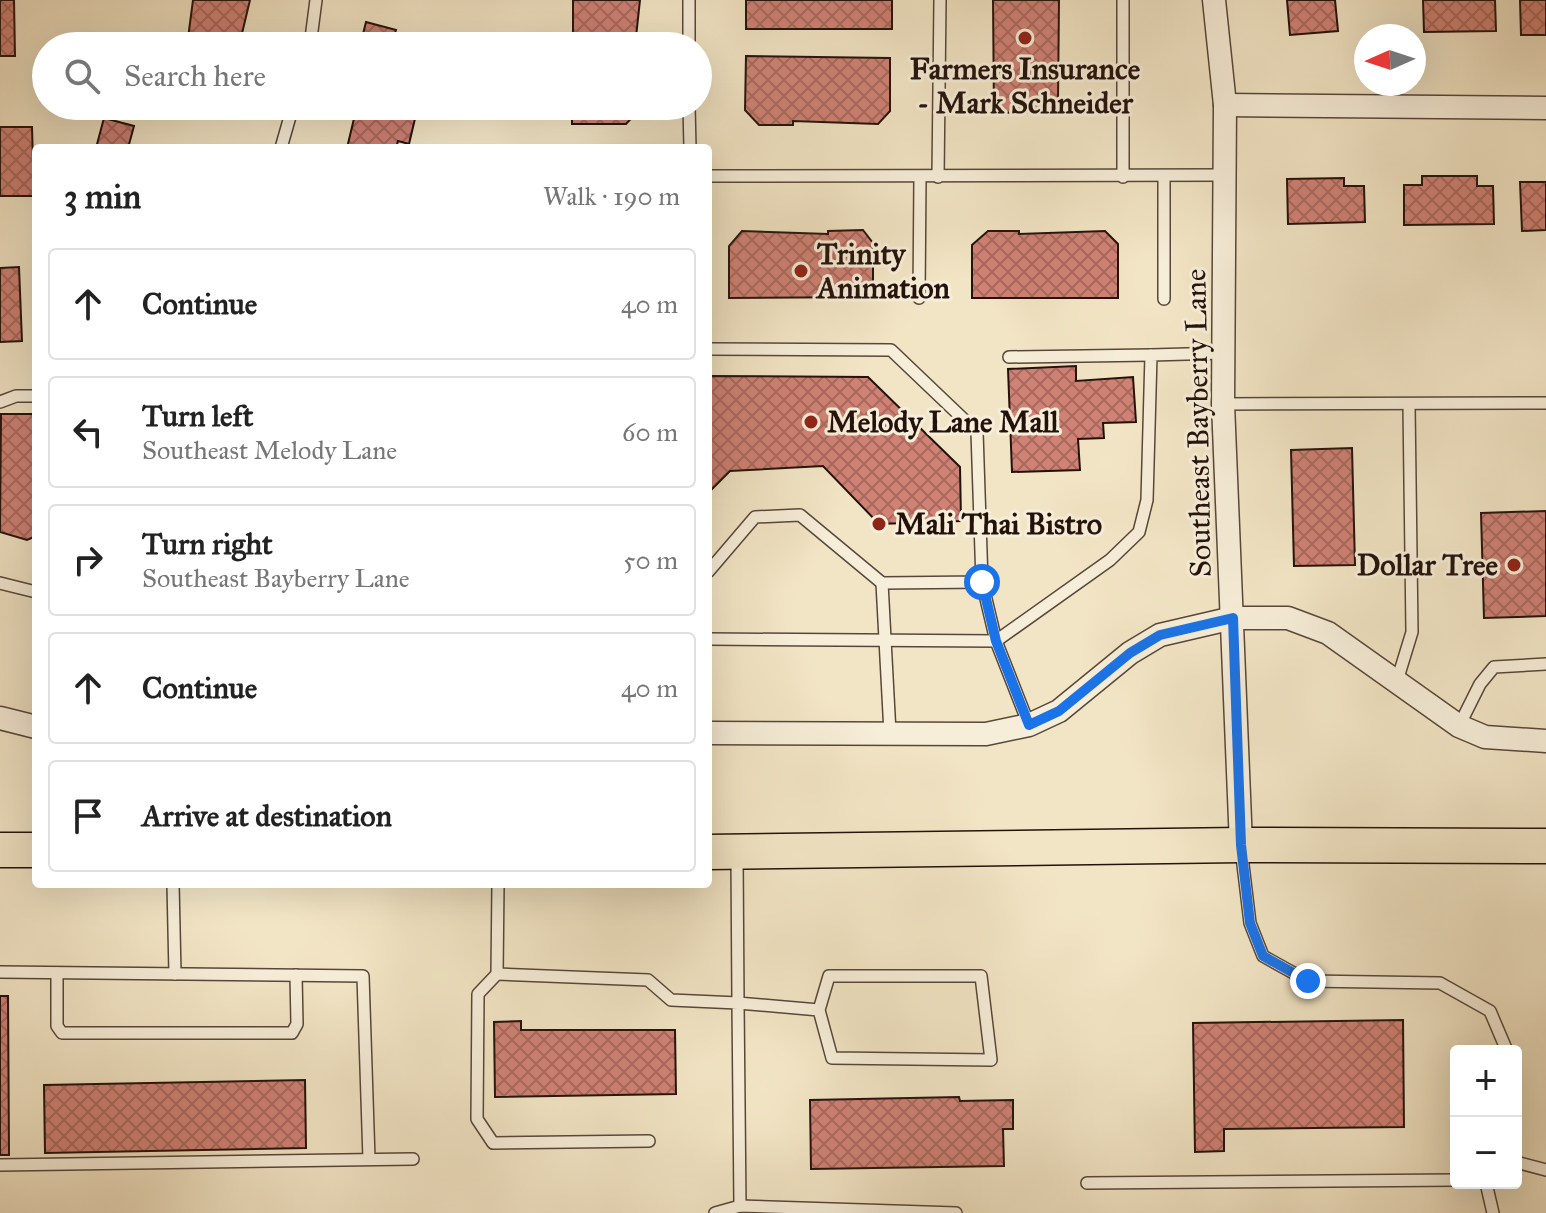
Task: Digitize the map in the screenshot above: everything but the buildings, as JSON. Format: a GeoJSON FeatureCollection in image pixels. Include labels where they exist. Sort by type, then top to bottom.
{"type":"FeatureCollection","features":[{"type":"Feature","properties":{"kind":"main road"},"geometry":{"type":"LineString","coordinates":[[722,852],[1241,845],[1546,846]]}},
{"type":"Feature","properties":{"kind":"main road"},"geometry":{"type":"LineString","coordinates":[[0,850],[32,850]]}},
{"type":"Feature","properties":{"kind":"street","name":"Southeast Bayberry Lane"},"geometry":{"type":"LineString","coordinates":[[1214,0],[1225,105],[1223,404],[1241,845]]}},
{"type":"Feature","properties":{"kind":"street"},"geometry":{"type":"LineString","coordinates":[[1225,105],[1546,108]]}},
{"type":"Feature","properties":{"kind":"street"},"geometry":{"type":"LineString","coordinates":[[712,733],[986,734],[1029,725],[1059,711],[1130,653],[1160,635],[1233,618],[1288,618],[1328,633],[1459,726],[1485,737],[1546,741]]}},
{"type":"Feature","properties":{"kind":"street"},"geometry":{"type":"LineString","coordinates":[[0,718],[32,726]]}},
{"type":"Feature","properties":{"kind":"lane"},"geometry":{"type":"LineString","coordinates":[[312,32],[316,0]]}},
{"type":"Feature","properties":{"kind":"lane"},"geometry":{"type":"LineString","coordinates":[[689,0],[689,32]]}},
{"type":"Feature","properties":{"kind":"lane"},"geometry":{"type":"LineString","coordinates":[[938,177],[940,0]]}},
{"type":"Feature","properties":{"kind":"lane"},"geometry":{"type":"LineString","coordinates":[[1123,0],[1123,177]]}},
{"type":"Feature","properties":{"kind":"lane"},"geometry":{"type":"LineString","coordinates":[[282,144],[289,120]]}},
{"type":"Feature","properties":{"kind":"lane"},"geometry":{"type":"LineString","coordinates":[[689,120],[690,144]]}},
{"type":"Feature","properties":{"kind":"lane"},"geometry":{"type":"LineString","coordinates":[[712,176],[1226,175]]}},
{"type":"Feature","properties":{"kind":"lane"},"geometry":{"type":"LineString","coordinates":[[1164,176],[1164,299]]}},
{"type":"Feature","properties":{"kind":"lane"},"geometry":{"type":"LineString","coordinates":[[919,298],[920,177]]}},
{"type":"Feature","properties":{"kind":"lane"},"geometry":{"type":"LineString","coordinates":[[712,349],[891,350],[977,432],[982,582],[996,641],[1029,725]]}},
{"type":"Feature","properties":{"kind":"lane"},"geometry":{"type":"LineString","coordinates":[[1009,357],[1223,353]]}},
{"type":"Feature","properties":{"kind":"lane"},"geometry":{"type":"LineString","coordinates":[[712,639],[887,643],[996,641],[1110,560],[1139,532],[1147,500],[1151,355]]}},
{"type":"Feature","properties":{"kind":"lane"},"geometry":{"type":"LineString","coordinates":[[0,402],[16,396],[32,396]]}},
{"type":"Feature","properties":{"kind":"lane"},"geometry":{"type":"LineString","coordinates":[[1223,404],[1546,403]]}},
{"type":"Feature","properties":{"kind":"lane"},"geometry":{"type":"LineString","coordinates":[[1397,681],[1412,632],[1409,405]]}},
{"type":"Feature","properties":{"kind":"lane"},"geometry":{"type":"LineString","coordinates":[[712,567],[755,517],[800,515],[882,583],[982,582]]}},
{"type":"Feature","properties":{"kind":"lane"},"geometry":{"type":"LineString","coordinates":[[0,583],[32,591]]}},
{"type":"Feature","properties":{"kind":"lane"},"geometry":{"type":"LineString","coordinates":[[882,583],[890,733]]}},
{"type":"Feature","properties":{"kind":"lane"},"geometry":{"type":"LineString","coordinates":[[1459,726],[1480,684],[1494,667],[1546,664]]}},
{"type":"Feature","properties":{"kind":"lane"},"geometry":{"type":"LineString","coordinates":[[1241,845],[1250,923],[1263,956],[1308,981],[1440,983],[1490,1011],[1504,1045]]}},
{"type":"Feature","properties":{"kind":"lane"},"geometry":{"type":"LineString","coordinates":[[722,852],[738,1003],[740,1206]]}},
{"type":"Feature","properties":{"kind":"lane"},"geometry":{"type":"LineString","coordinates":[[173,888],[175,974]]}},
{"type":"Feature","properties":{"kind":"lane"},"geometry":{"type":"LineString","coordinates":[[498,888],[497,974],[478,994],[477,1119],[493,1143],[649,1141]]}},
{"type":"Feature","properties":{"kind":"lane"},"geometry":{"type":"LineString","coordinates":[[0,972],[363,976],[369,1159]]}},
{"type":"Feature","properties":{"kind":"lane"},"geometry":{"type":"LineString","coordinates":[[57,973],[57,1026],[62,1033],[292,1033],[297,1024],[296,975]]}},
{"type":"Feature","properties":{"kind":"lane"},"geometry":{"type":"LineString","coordinates":[[497,974],[648,980],[671,1000],[819,1010]]}},
{"type":"Feature","properties":{"kind":"lane"},"geometry":{"type":"LineString","coordinates":[[829,976],[981,976],[991,1060],[832,1058],[819,1010],[829,976]]}},
{"type":"Feature","properties":{"kind":"lane"},"geometry":{"type":"LineString","coordinates":[[0,1165],[413,1159]]}},
{"type":"Feature","properties":{"kind":"lane"},"geometry":{"type":"LineString","coordinates":[[1522,1164],[1546,1170]]}},
{"type":"Feature","properties":{"kind":"lane"},"geometry":{"type":"LineString","coordinates":[[1087,1183],[1450,1180]]}},
{"type":"Feature","properties":{"kind":"lane"},"geometry":{"type":"LineString","coordinates":[[1487,1189],[1493,1213]]}},
{"type":"Feature","properties":{"kind":"lane"},"geometry":{"type":"LineString","coordinates":[[715,1213],[740,1206],[956,1213]]}},
{"type":"Feature","properties":{"kind":"place","name":"Farmers Insurance - Mark Schneider"},"geometry":{"type":"Point","coordinates":[1025,38]}},
{"type":"Feature","properties":{"kind":"place","name":"Trinity Animation"},"geometry":{"type":"Point","coordinates":[801,271]}},
{"type":"Feature","properties":{"kind":"place","name":"Melody Lane Mall"},"geometry":{"type":"Point","coordinates":[811,422]}},
{"type":"Feature","properties":{"kind":"place","name":"Mali Thai Bistro"},"geometry":{"type":"Point","coordinates":[879,524]}},
{"type":"Feature","properties":{"kind":"place","name":"Dollar Tree"},"geometry":{"type":"Point","coordinates":[1514,565]}},
{"type":"Feature","properties":{"kind":"route"},"geometry":{"type":"LineString","coordinates":[[982,582],[996,641],[1029,725],[1059,711],[1097,684],[1130,653],[1160,635],[1233,618],[1241,845],[1250,923],[1263,956],[1308,981]]}}]}
